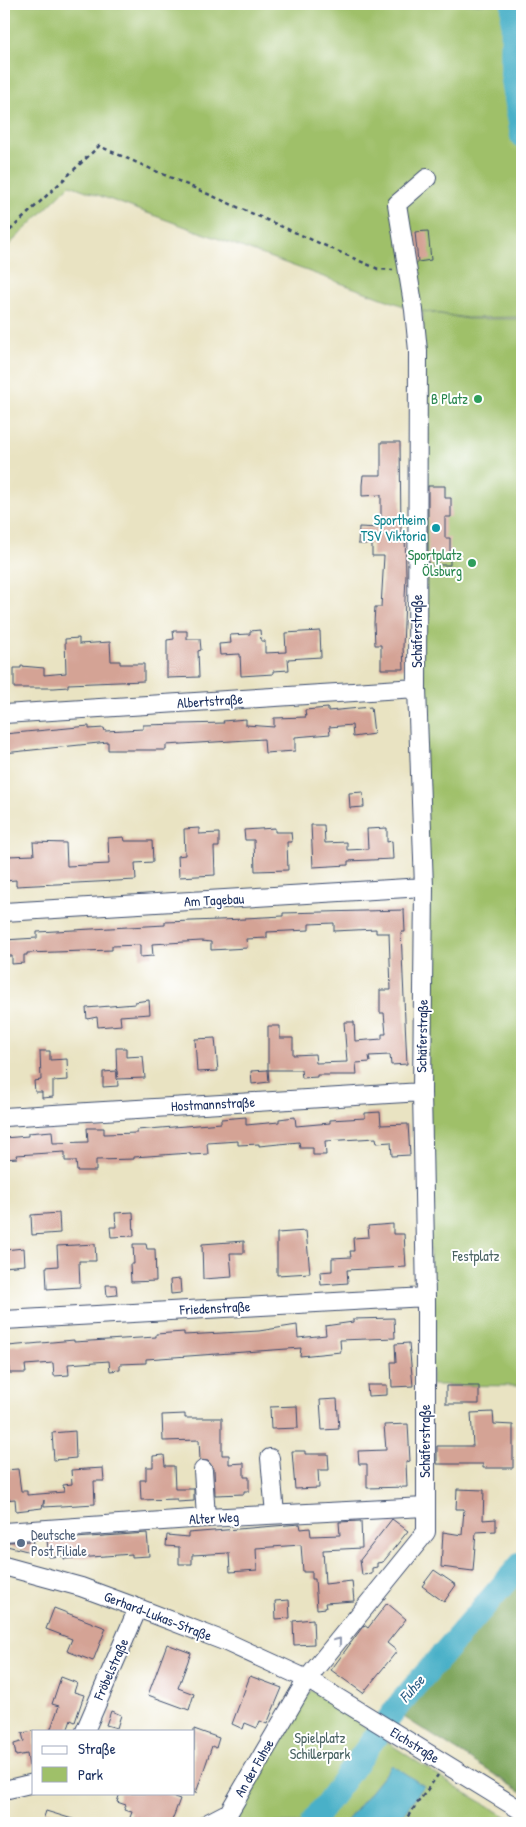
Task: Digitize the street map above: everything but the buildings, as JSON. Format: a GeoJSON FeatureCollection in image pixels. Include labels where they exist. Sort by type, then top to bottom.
{"type":"FeatureCollection","features":[{"type":"Feature","properties":{"kind":"street","name":"Schäferstraße"},"geometry":{"type":"LineString","coordinates":[[307,1678],[426,1532],[426,1297],[422,1092],[424,887],[417,688],[418,351],[397,204],[427,178]]}},
{"type":"Feature","properties":{"kind":"street","name":"Albertstraße"},"geometry":{"type":"LineString","coordinates":[[4,714],[417,688]]}},
{"type":"Feature","properties":{"kind":"street","name":"Am Tagebau"},"geometry":{"type":"LineString","coordinates":[[4,912],[424,887]]}},
{"type":"Feature","properties":{"kind":"street","name":"Hostmannstraße"},"geometry":{"type":"LineString","coordinates":[[4,1117],[422,1092]]}},
{"type":"Feature","properties":{"kind":"street","name":"Friedenstraße"},"geometry":{"type":"LineString","coordinates":[[4,1320],[426,1297]]}},
{"type":"Feature","properties":{"kind":"street"},"geometry":{"type":"LineString","coordinates":[[270,1458],[275,1514]]}},
{"type":"Feature","properties":{"kind":"street"},"geometry":{"type":"LineString","coordinates":[[203,1470],[206,1518]]}},
{"type":"Feature","properties":{"kind":"street","name":"Alter Weg"},"geometry":{"type":"LineString","coordinates":[[4,1532],[206,1518],[425,1507]]}},
{"type":"Feature","properties":{"kind":"street","name":"Gerhard-Lukas-Straße"},"geometry":{"type":"LineString","coordinates":[[4,1566],[81,1587],[138,1608],[224,1641],[307,1678]]}},
{"type":"Feature","properties":{"kind":"street","name":"Fröbelstraße"},"geometry":{"type":"LineString","coordinates":[[85,1730],[138,1608]]}},
{"type":"Feature","properties":{"kind":"street","name":"Eichstraße"},"geometry":{"type":"LineString","coordinates":[[307,1678],[522,1811]]}},
{"type":"Feature","properties":{"kind":"street","name":"An der Fuhse"},"geometry":{"type":"LineString","coordinates":[[208,1823],[229,1812],[307,1678]]}},
{"type":"Feature","properties":{"kind":"street"},"geometry":{"type":"LineString","coordinates":[[4,1790],[32,1783]]}},
{"type":"Feature","properties":{"kind":"path"},"geometry":{"type":"LineString","coordinates":[[4,236],[99,146],[378,269],[408,271]]}},
{"type":"Feature","properties":{"kind":"path"},"geometry":{"type":"LineString","coordinates":[[403,1823],[446,1764]]}},
{"type":"Feature","properties":{"kind":"green space","name":"Festplatz"},"geometry":{"type":"Polygon","coordinates":[[[4,4],[522,4],[522,17],[505,36],[505,51],[506,82],[510,112],[522,156],[522,317],[467,318],[423,311],[467,319],[522,319],[522,1386],[432,1385],[420,688],[423,313],[70,185],[4,250],[4,4]]]}},
{"type":"Feature","properties":{"kind":"green space"},"geometry":{"type":"Polygon","coordinates":[[[522,1554],[522,1792],[391,1709],[522,1554]]]}},
{"type":"Feature","properties":{"kind":"green space","name":"Spielplatz Schillerpark"},"geometry":{"type":"Polygon","coordinates":[[[311,1690],[376,1734],[308,1823],[241,1823],[234,1813],[311,1690]]]}},
{"type":"Feature","properties":{"kind":"green space"},"geometry":{"type":"Polygon","coordinates":[[[381,1738],[457,1788],[518,1823],[319,1823],[381,1738]]]}},
{"type":"Feature","properties":{"kind":"water"},"geometry":{"type":"Polygon","coordinates":[[[392,1765],[424,1786],[396,1823],[345,1823],[392,1765]]]}},
{"type":"Feature","properties":{"kind":"waterway","name":"Fuhse"},"geometry":{"type":"LineString","coordinates":[[513,4],[512,74],[522,136]]}},
{"type":"Feature","properties":{"kind":"waterway","name":"Fuhse"},"geometry":{"type":"LineString","coordinates":[[312,1823],[401,1702],[522,1563]]}},
{"type":"Feature","properties":{"kind":"place","name":"B Platz"},"geometry":{"type":"Point","coordinates":[478,399]}},
{"type":"Feature","properties":{"kind":"place","name":"Sportheim TSV Viktoria"},"geometry":{"type":"Point","coordinates":[436,528]}},
{"type":"Feature","properties":{"kind":"place","name":"Sportplatz Ölsburg"},"geometry":{"type":"Point","coordinates":[472,563]}},
{"type":"Feature","properties":{"kind":"place","name":"Deutsche Post Filiale"},"geometry":{"type":"Point","coordinates":[21,1543]}}]}
